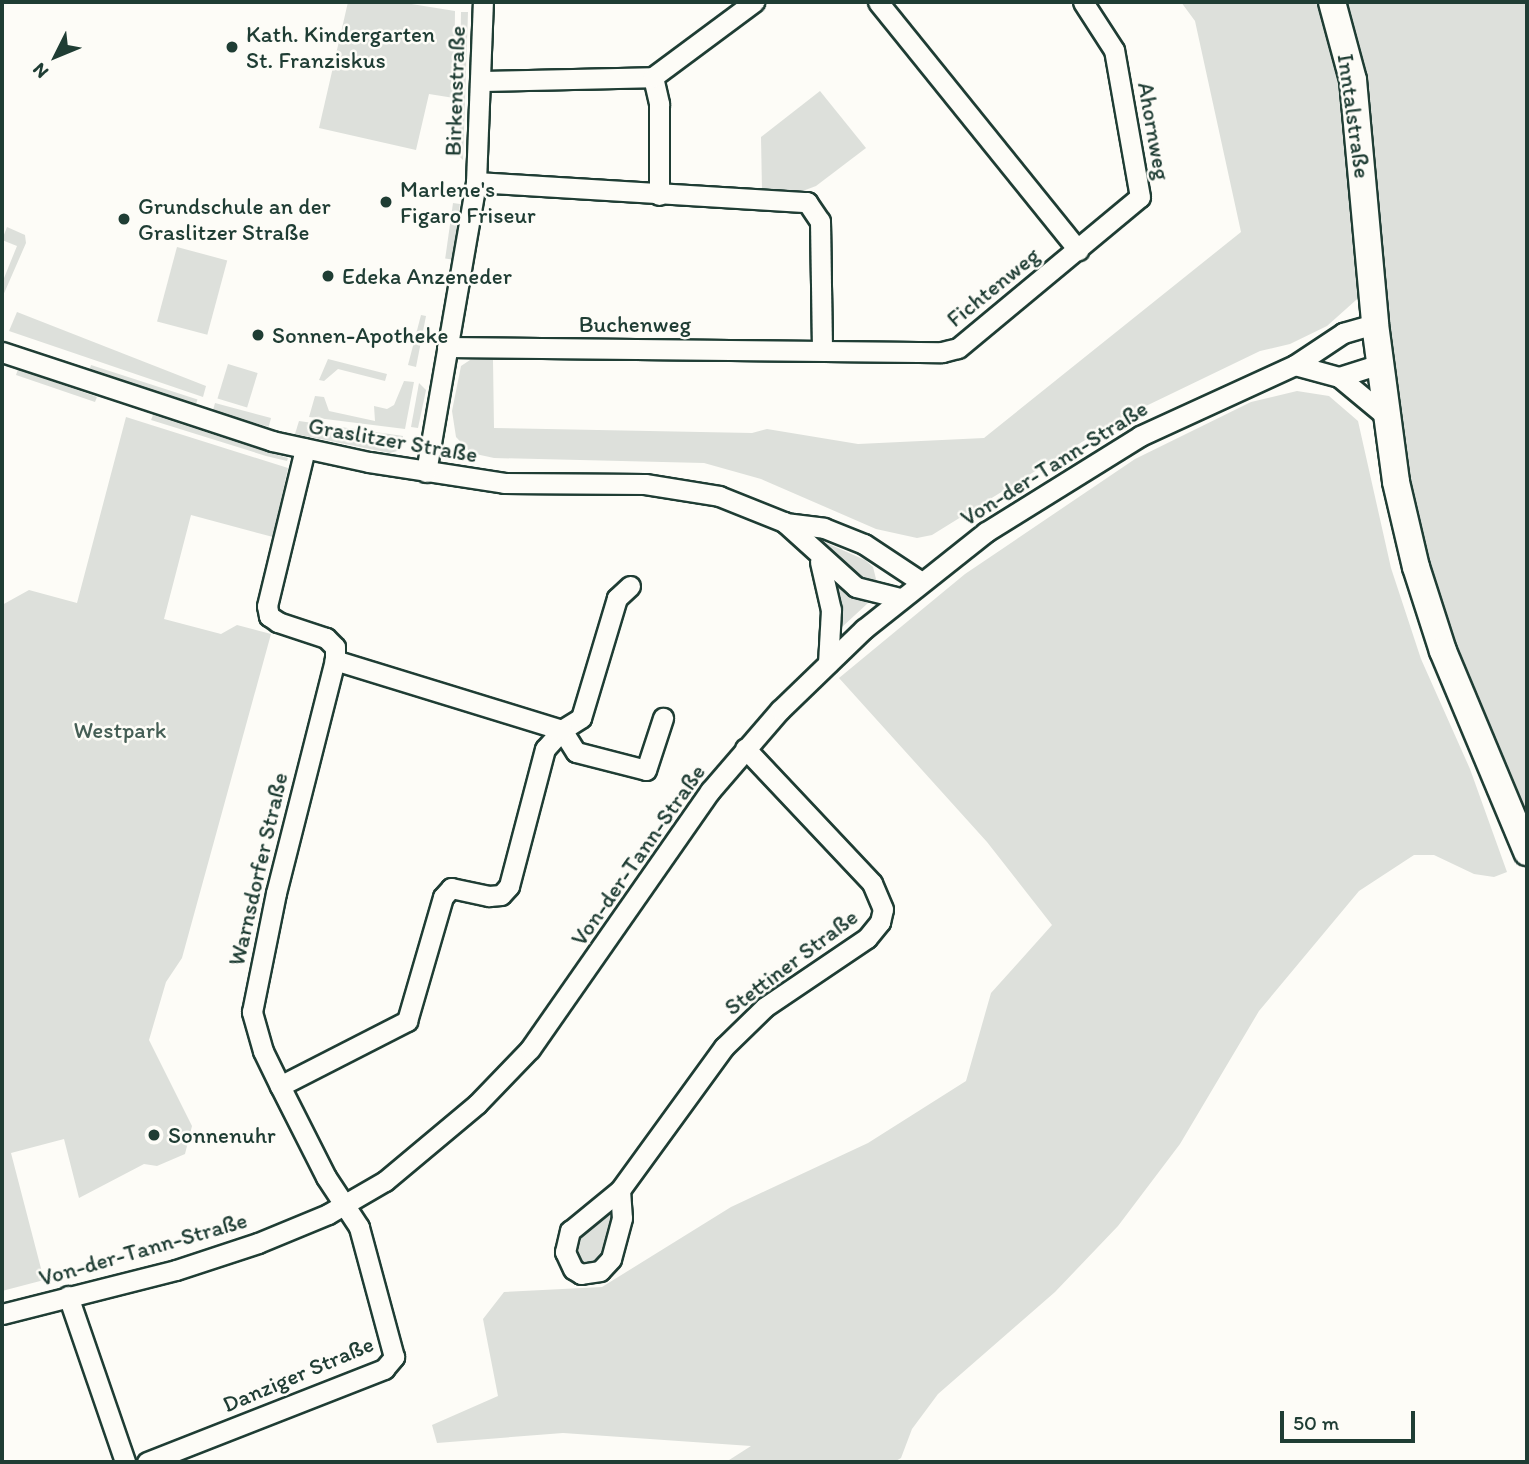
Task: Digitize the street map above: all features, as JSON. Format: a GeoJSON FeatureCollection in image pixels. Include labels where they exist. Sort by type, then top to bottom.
{"type":"FeatureCollection","features":[{"type":"Feature","properties":{"kind":"main road","name":"Inntalstraße"},"geometry":{"type":"LineString","coordinates":[[1332,2],[1353,80],[1385,416],[1416,567],[1443,651],[1527,852]]}},
{"type":"Feature","properties":{"kind":"street","name":"Birkenstraße"},"geometry":{"type":"LineString","coordinates":[[426,472],[475,182],[483,2]]}},
{"type":"Feature","properties":{"kind":"street","name":"Fichtenweg"},"geometry":{"type":"LineString","coordinates":[[822,348],[942,352],[958,348],[1078,250],[878,2]]}},
{"type":"Feature","properties":{"kind":"street","name":"Ahornweg"},"geometry":{"type":"LineString","coordinates":[[1078,250],[1135,205],[1141,189],[1114,50],[1083,2]]}},
{"type":"Feature","properties":{"kind":"street"},"geometry":{"type":"LineString","coordinates":[[481,81],[653,78],[740,5]]}},
{"type":"Feature","properties":{"kind":"street"},"geometry":{"type":"LineString","coordinates":[[653,78],[659,104],[659,195],[794,201],[814,208],[820,221],[822,348]]}},
{"type":"Feature","properties":{"kind":"street","name":"Birkenstraße"},"geometry":{"type":"LineString","coordinates":[[475,182],[659,195]]}},
{"type":"Feature","properties":{"kind":"street","name":"Von-der-Tann-Straße"},"geometry":{"type":"LineString","coordinates":[[2,1314],[176,1270],[258,1243],[344,1205],[421,1154],[530,1049],[685,825],[745,748],[828,663],[900,598],[993,528],[1140,436],[1295,365],[1343,333],[1375,324]]}},
{"type":"Feature","properties":{"kind":"street","name":"Buchenweg"},"geometry":{"type":"LineString","coordinates":[[447,347],[822,348]]}},
{"type":"Feature","properties":{"kind":"street","name":"Graslitzer Straße"},"geometry":{"type":"LineString","coordinates":[[2,352],[305,449],[426,472],[504,483],[645,484],[686,488],[754,508],[784,522],[824,528],[864,544],[920,581]]}},
{"type":"Feature","properties":{"kind":"street"},"geometry":{"type":"LineString","coordinates":[[1339,377],[1367,372],[1380,364]]}},
{"type":"Feature","properties":{"kind":"street"},"geometry":{"type":"LineString","coordinates":[[1295,365],[1339,377],[1385,416]]}},
{"type":"Feature","properties":{"kind":"street"},"geometry":{"type":"LineString","coordinates":[[305,449],[267,606],[270,616],[278,622],[326,638],[335,647],[335,660],[562,730],[576,752],[646,770],[663,718]]}},
{"type":"Feature","properties":{"kind":"street","name":"Graslitzer Straße"},"geometry":{"type":"LineString","coordinates":[[784,522],[819,558],[856,587],[900,598]]}},
{"type":"Feature","properties":{"kind":"street"},"geometry":{"type":"LineString","coordinates":[[819,558],[831,610],[828,663]]}},
{"type":"Feature","properties":{"kind":"street"},"geometry":{"type":"LineString","coordinates":[[280,1086],[407,1021],[443,897],[451,888],[489,896],[501,895],[509,886],[545,749],[562,730],[582,718],[617,598],[630,586]]}},
{"type":"Feature","properties":{"kind":"street","name":"Warnsdorfer Straße"},"geometry":{"type":"LineString","coordinates":[[335,660],[252,998],[254,1028],[280,1086],[344,1205]]}},
{"type":"Feature","properties":{"kind":"street","name":"Stettiner Straße"},"geometry":{"type":"LineString","coordinates":[[620,1190],[738,1031],[765,1007],[867,939],[880,922],[883,909],[872,883],[745,748]]}},
{"type":"Feature","properties":{"kind":"street","name":"Danziger Straße"},"geometry":{"type":"LineString","coordinates":[[147,1462],[390,1365],[395,1350],[359,1227],[344,1205]]}},
{"type":"Feature","properties":{"kind":"street"},"geometry":{"type":"LineString","coordinates":[[68,1297],[125,1462]]}},
{"type":"Feature","properties":{"kind":"green space"},"geometry":{"type":"Polygon","coordinates":[[[348,2],[399,2],[455,11],[454,98],[429,94],[416,150],[319,128],[348,2]]]}},
{"type":"Feature","properties":{"kind":"green space"},"geometry":{"type":"Polygon","coordinates":[[[1181,2],[1324,2],[1338,48],[1365,292],[1327,326],[1290,344],[1260,351],[1119,419],[932,535],[917,538],[876,529],[761,479],[704,463],[494,458],[471,453],[456,437],[452,411],[461,366],[470,360],[493,360],[494,428],[752,433],[767,429],[858,444],[984,438],[1241,232],[1195,21],[1181,2]]]}},
{"type":"Feature","properties":{"kind":"green space"},"geometry":{"type":"Polygon","coordinates":[[[1340,2],[1527,2],[1527,819],[1494,753],[1425,563],[1406,478],[1361,80],[1340,2]]]}},
{"type":"Feature","properties":{"kind":"green space"},"geometry":{"type":"Polygon","coordinates":[[[461,12],[468,12],[463,160],[459,156],[461,12]]]}},
{"type":"Feature","properties":{"kind":"green space"},"geometry":{"type":"Polygon","coordinates":[[[820,91],[866,148],[816,186],[800,192],[762,191],[761,137],[820,91]]]}},
{"type":"Feature","properties":{"kind":"green space"},"geometry":{"type":"Polygon","coordinates":[[[453,203],[460,204],[452,259],[445,258],[453,203]]]}},
{"type":"Feature","properties":{"kind":"green space"},"geometry":{"type":"Polygon","coordinates":[[[7,227],[25,235],[26,243],[2,298],[2,283],[17,246],[2,240],[7,227]]]}},
{"type":"Feature","properties":{"kind":"green space"},"geometry":{"type":"Polygon","coordinates":[[[177,247],[227,260],[207,335],[157,321],[177,247]]]}},
{"type":"Feature","properties":{"kind":"green space"},"geometry":{"type":"Polygon","coordinates":[[[17,312],[206,386],[203,397],[9,331],[17,312]]]}},
{"type":"Feature","properties":{"kind":"green space"},"geometry":{"type":"Polygon","coordinates":[[[421,315],[426,316],[416,367],[408,365],[421,315]]]}},
{"type":"Feature","properties":{"kind":"green space"},"geometry":{"type":"Polygon","coordinates":[[[328,359],[387,374],[385,381],[338,369],[324,381],[319,380],[328,359]]]}},
{"type":"Feature","properties":{"kind":"green space"},"geometry":{"type":"Polygon","coordinates":[[[228,364],[258,373],[247,407],[217,398],[228,364]]]}},
{"type":"Feature","properties":{"kind":"green space"},"geometry":{"type":"Polygon","coordinates":[[[91,365],[198,400],[196,405],[89,371],[91,365]]]}},
{"type":"Feature","properties":{"kind":"green space"},"geometry":{"type":"Polygon","coordinates":[[[18,369],[97,397],[95,402],[16,375],[18,369]]]}},
{"type":"Feature","properties":{"kind":"green space"},"geometry":{"type":"Polygon","coordinates":[[[404,381],[414,382],[405,429],[309,417],[315,396],[324,397],[329,411],[375,421],[374,406],[387,409],[394,405],[404,381]]]}},
{"type":"Feature","properties":{"kind":"green space"},"geometry":{"type":"Polygon","coordinates":[[[419,383],[426,390],[418,428],[411,427],[419,383]]]}},
{"type":"Feature","properties":{"kind":"green space"},"geometry":{"type":"Polygon","coordinates":[[[1297,391],[1329,396],[1358,421],[1391,568],[1421,659],[1470,769],[1507,872],[1494,877],[1474,874],[1434,855],[1414,855],[1359,891],[1259,1011],[1180,1144],[1118,1226],[1055,1292],[938,1394],[912,1429],[901,1458],[894,1462],[726,1462],[751,1446],[563,1433],[437,1443],[432,1425],[498,1396],[483,1319],[504,1292],[602,1287],[731,1207],[868,1143],[966,1081],[991,993],[1052,925],[987,842],[839,678],[965,574],[1135,459],[1251,402],[1297,391]]]}},
{"type":"Feature","properties":{"kind":"green space"},"geometry":{"type":"Polygon","coordinates":[[[215,403],[271,418],[269,427],[213,412],[215,403]]]}},
{"type":"Feature","properties":{"kind":"green space"},"geometry":{"type":"Polygon","coordinates":[[[153,415],[288,458],[287,461],[266,456],[151,420],[153,415]]]}},
{"type":"Feature","properties":{"kind":"green space","name":"Westpark"},"geometry":{"type":"Polygon","coordinates":[[[126,417],[288,468],[273,537],[191,515],[164,619],[221,634],[237,625],[271,634],[182,958],[166,982],[149,1040],[192,1126],[185,1154],[157,1166],[144,1164],[79,1198],[64,1139],[11,1153],[44,1280],[2,1291],[2,605],[29,590],[77,603],[126,417]]]}},
{"type":"Feature","properties":{"kind":"green space"},"geometry":{"type":"Polygon","coordinates":[[[299,421],[403,436],[401,450],[390,453],[295,434],[299,421]]]}},
{"type":"Feature","properties":{"kind":"green space"},"geometry":{"type":"Polygon","coordinates":[[[813,537],[865,560],[873,567],[877,583],[860,578],[813,537]]]}},
{"type":"Feature","properties":{"kind":"green space"},"geometry":{"type":"Polygon","coordinates":[[[837,584],[846,594],[868,603],[841,628],[837,584]]]}},
{"type":"Feature","properties":{"kind":"green space"},"geometry":{"type":"Polygon","coordinates":[[[606,1212],[614,1216],[603,1256],[586,1264],[578,1259],[574,1248],[579,1237],[606,1212]]]}},
{"type":"Feature","properties":{"kind":"place","name":"Kath. Kindergarten St. Franziskus"},"geometry":{"type":"Point","coordinates":[232,47]}},
{"type":"Feature","properties":{"kind":"place","name":"Marlene's Figaro Friseur"},"geometry":{"type":"Point","coordinates":[386,202]}},
{"type":"Feature","properties":{"kind":"place","name":"Grundschule an der Graslitzer Straße"},"geometry":{"type":"Point","coordinates":[124,219]}},
{"type":"Feature","properties":{"kind":"place","name":"Edeka Anzeneder"},"geometry":{"type":"Point","coordinates":[328,276]}},
{"type":"Feature","properties":{"kind":"place","name":"Sonnen-Apotheke"},"geometry":{"type":"Point","coordinates":[258,335]}},
{"type":"Feature","properties":{"kind":"place","name":"Sonnenuhr"},"geometry":{"type":"Point","coordinates":[154,1135]}}]}
